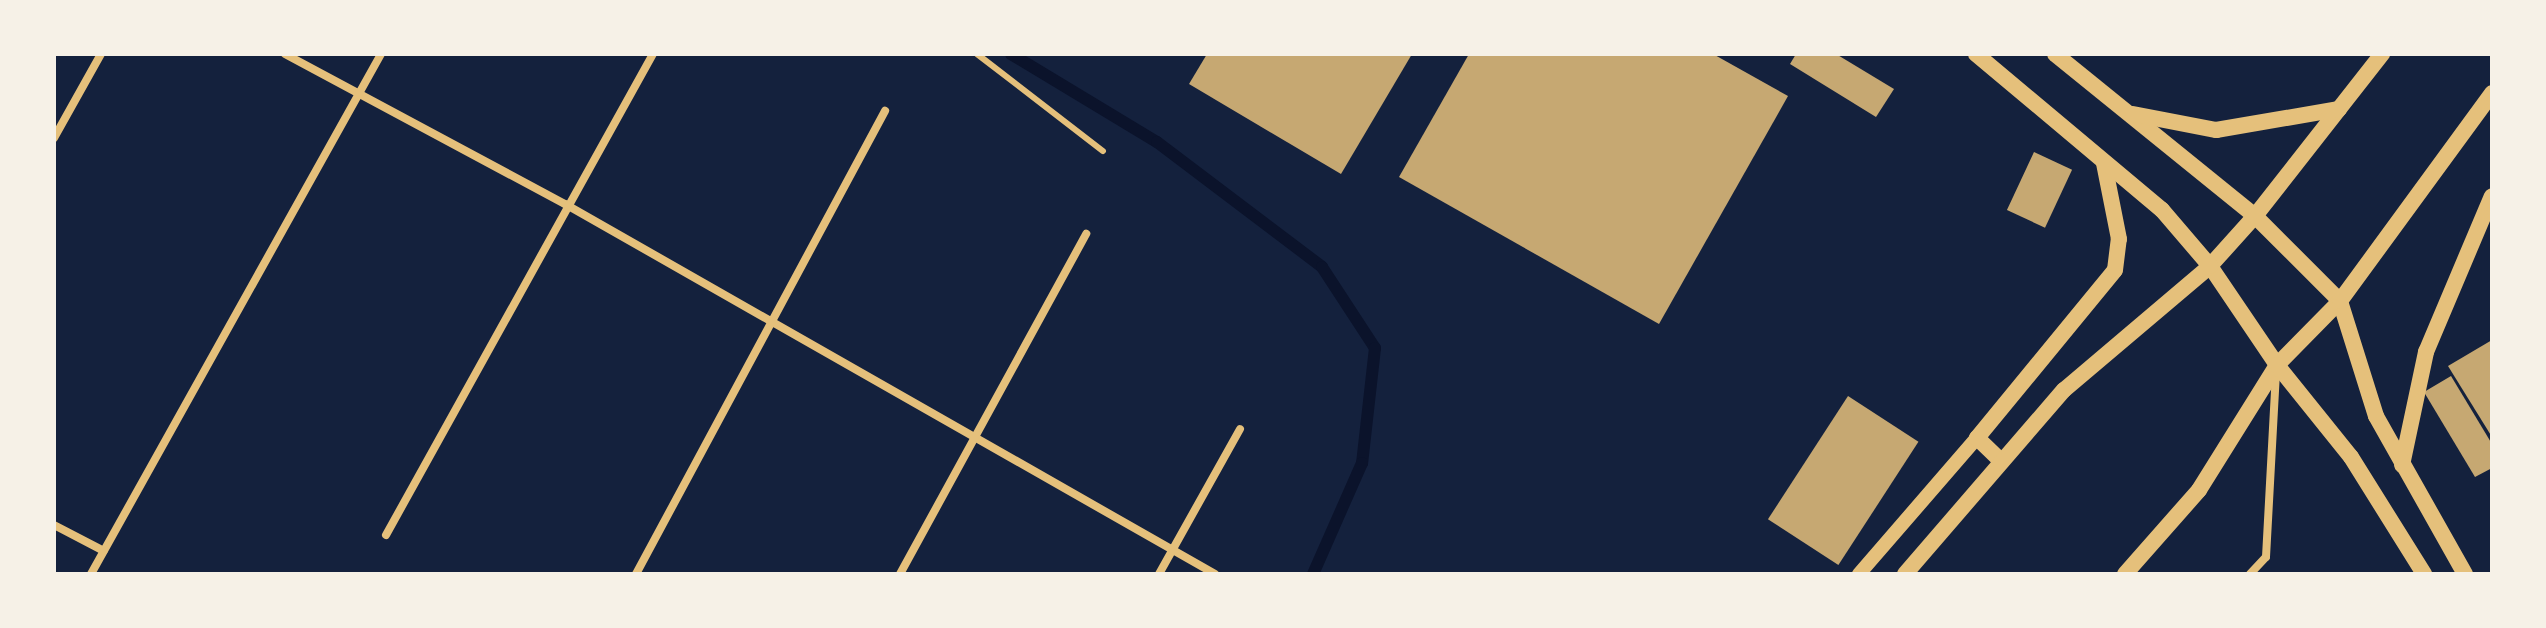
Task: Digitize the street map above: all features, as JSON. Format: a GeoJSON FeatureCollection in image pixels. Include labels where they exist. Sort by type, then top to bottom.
{"type":"FeatureCollection","features":[{"type":"Feature","properties":{"kind":"main road"},"geometry":{"type":"LineString","coordinates":[[1976,54],[2162,210],[2210,266],[2277,365],[2351,457],[2424,574]]}},
{"type":"Feature","properties":{"kind":"main road"},"geometry":{"type":"LineString","coordinates":[[2055,54],[2255,216],[2340,301],[2376,416],[2465,574]]}},
{"type":"Feature","properties":{"kind":"main road"},"geometry":{"type":"LineString","coordinates":[[1905,574],[2000,460],[2064,390],[2210,266],[2255,216],[2382,54]]}},
{"type":"Feature","properties":{"kind":"main road"},"geometry":{"type":"LineString","coordinates":[[2125,574],[2199,490],[2277,365],[2340,301],[2492,93]]}},
{"type":"Feature","properties":{"kind":"main road"},"geometry":{"type":"LineString","coordinates":[[2128,113],[2199,130],[2339,109]]}},
{"type":"Feature","properties":{"kind":"main road"},"geometry":{"type":"LineString","coordinates":[[2000,460],[1977,438],[2115,270],[2119,239],[2104,161]]}},
{"type":"Feature","properties":{"kind":"main road"},"geometry":{"type":"LineString","coordinates":[[2402,465],[2426,352],[2492,196]]}},
{"type":"Feature","properties":{"kind":"street"},"geometry":{"type":"LineString","coordinates":[[54,138],[101,54]]}},
{"type":"Feature","properties":{"kind":"street"},"geometry":{"type":"LineString","coordinates":[[285,54],[565,204],[771,325],[1215,574]]}},
{"type":"Feature","properties":{"kind":"street"},"geometry":{"type":"LineString","coordinates":[[91,574],[381,54]]}},
{"type":"Feature","properties":{"kind":"street"},"geometry":{"type":"LineString","coordinates":[[386,535],[565,204],[653,54]]}},
{"type":"Feature","properties":{"kind":"street"},"geometry":{"type":"LineString","coordinates":[[636,574],[885,111]]}},
{"type":"Feature","properties":{"kind":"street"},"geometry":{"type":"LineString","coordinates":[[900,574],[1086,234]]}},
{"type":"Feature","properties":{"kind":"street"},"geometry":{"type":"LineString","coordinates":[[2250,574],[2266,557],[2277,365]]}},
{"type":"Feature","properties":{"kind":"street"},"geometry":{"type":"LineString","coordinates":[[1159,574],[1240,429]]}},
{"type":"Feature","properties":{"kind":"street"},"geometry":{"type":"LineString","coordinates":[[1859,574],[1977,438]]}},
{"type":"Feature","properties":{"kind":"street"},"geometry":{"type":"LineString","coordinates":[[54,525],[104,551]]}},
{"type":"Feature","properties":{"kind":"lane"},"geometry":{"type":"LineString","coordinates":[[977,54],[1103,151]]}},
{"type":"Feature","properties":{"kind":"building"},"geometry":{"type":"Polygon","coordinates":[[[1207,54],[1412,54],[1341,174],[1189,84],[1207,54]]]}},
{"type":"Feature","properties":{"kind":"building"},"geometry":{"type":"Polygon","coordinates":[[[1469,54],[1713,54],[1788,96],[1659,324],[1399,177],[1469,54]]]}},
{"type":"Feature","properties":{"kind":"building"},"geometry":{"type":"Polygon","coordinates":[[[1796,54],[1836,54],[1894,89],[1876,117],[1790,64],[1796,54]]]}},
{"type":"Feature","properties":{"kind":"building"},"geometry":{"type":"Polygon","coordinates":[[[2034,152],[2072,170],[2045,228],[2007,210],[2034,152]]]}},
{"type":"Feature","properties":{"kind":"building"},"geometry":{"type":"Polygon","coordinates":[[[2492,340],[2492,437],[2448,366],[2492,340]]]}},
{"type":"Feature","properties":{"kind":"building"},"geometry":{"type":"Polygon","coordinates":[[[2451,376],[2492,444],[2492,468],[2475,477],[2424,392],[2451,376]]]}},
{"type":"Feature","properties":{"kind":"building"},"geometry":{"type":"Polygon","coordinates":[[[1848,396],[1918,442],[1838,565],[1768,519],[1848,396]]]}},
{"type":"Feature","properties":{"kind":"waterway"},"geometry":{"type":"LineString","coordinates":[[1011,54],[1157,142],[1322,267],[1375,348],[1362,463],[1313,574]]}}]}
